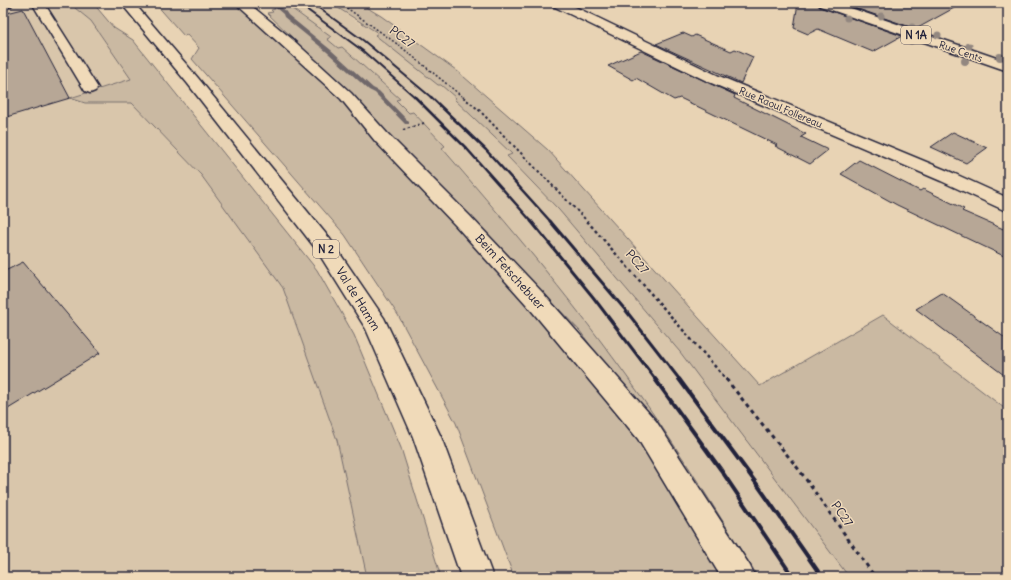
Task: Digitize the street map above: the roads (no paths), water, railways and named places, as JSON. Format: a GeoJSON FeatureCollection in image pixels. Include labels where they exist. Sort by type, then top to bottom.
{"type":"FeatureCollection","features":[{"type":"Feature","properties":{"kind":"main road"},"geometry":{"type":"LineString","coordinates":[[3,4],[7,3]]}},
{"type":"Feature","properties":{"kind":"main road"},"geometry":{"type":"LineString","coordinates":[[38,3],[90,88]]}},
{"type":"Feature","properties":{"kind":"main road","name":"Val de Hamm"},"geometry":{"type":"LineString","coordinates":[[127,3],[192,81],[323,244],[376,325],[427,437],[477,577]]}},
{"type":"Feature","properties":{"kind":"main road","name":"Beim Fetschebuer"},"geometry":{"type":"LineString","coordinates":[[241,3],[287,42],[346,96],[381,137],[463,221],[534,298],[647,430],[739,577]]}},
{"type":"Feature","properties":{"kind":"main road","name":"Rue Raoul Follereau"},"geometry":{"type":"LineString","coordinates":[[557,3],[714,79],[947,177],[1008,206]]}},
{"type":"Feature","properties":{"kind":"main road","name":"Rue Cents"},"geometry":{"type":"LineString","coordinates":[[824,3],[1008,67]]}},
{"type":"Feature","properties":{"kind":"waterway"},"geometry":{"type":"LineString","coordinates":[[272,3],[371,89],[377,92],[407,123]]}},
{"type":"Feature","properties":{"kind":"railway"},"geometry":{"type":"LineString","coordinates":[[298,3],[363,51],[416,98]]}},
{"type":"Feature","properties":{"kind":"railway"},"geometry":{"type":"LineString","coordinates":[[312,3],[364,41],[432,98]]}},
{"type":"Feature","properties":{"kind":"railway"},"geometry":{"type":"LineString","coordinates":[[431,97],[486,150],[551,222]]}},
{"type":"Feature","properties":{"kind":"railway"},"geometry":{"type":"LineString","coordinates":[[416,98],[467,149],[532,222]]}},
{"type":"Feature","properties":{"kind":"railway"},"geometry":{"type":"LineString","coordinates":[[531,221],[593,297],[656,380]]}},
{"type":"Feature","properties":{"kind":"railway"},"geometry":{"type":"LineString","coordinates":[[550,221],[627,312],[680,380]]}},
{"type":"Feature","properties":{"kind":"railway"},"geometry":{"type":"LineString","coordinates":[[655,379],[721,470],[793,577]]}},
{"type":"Feature","properties":{"kind":"railway"},"geometry":{"type":"LineString","coordinates":[[679,379],[759,487],[822,577]]}}]}
